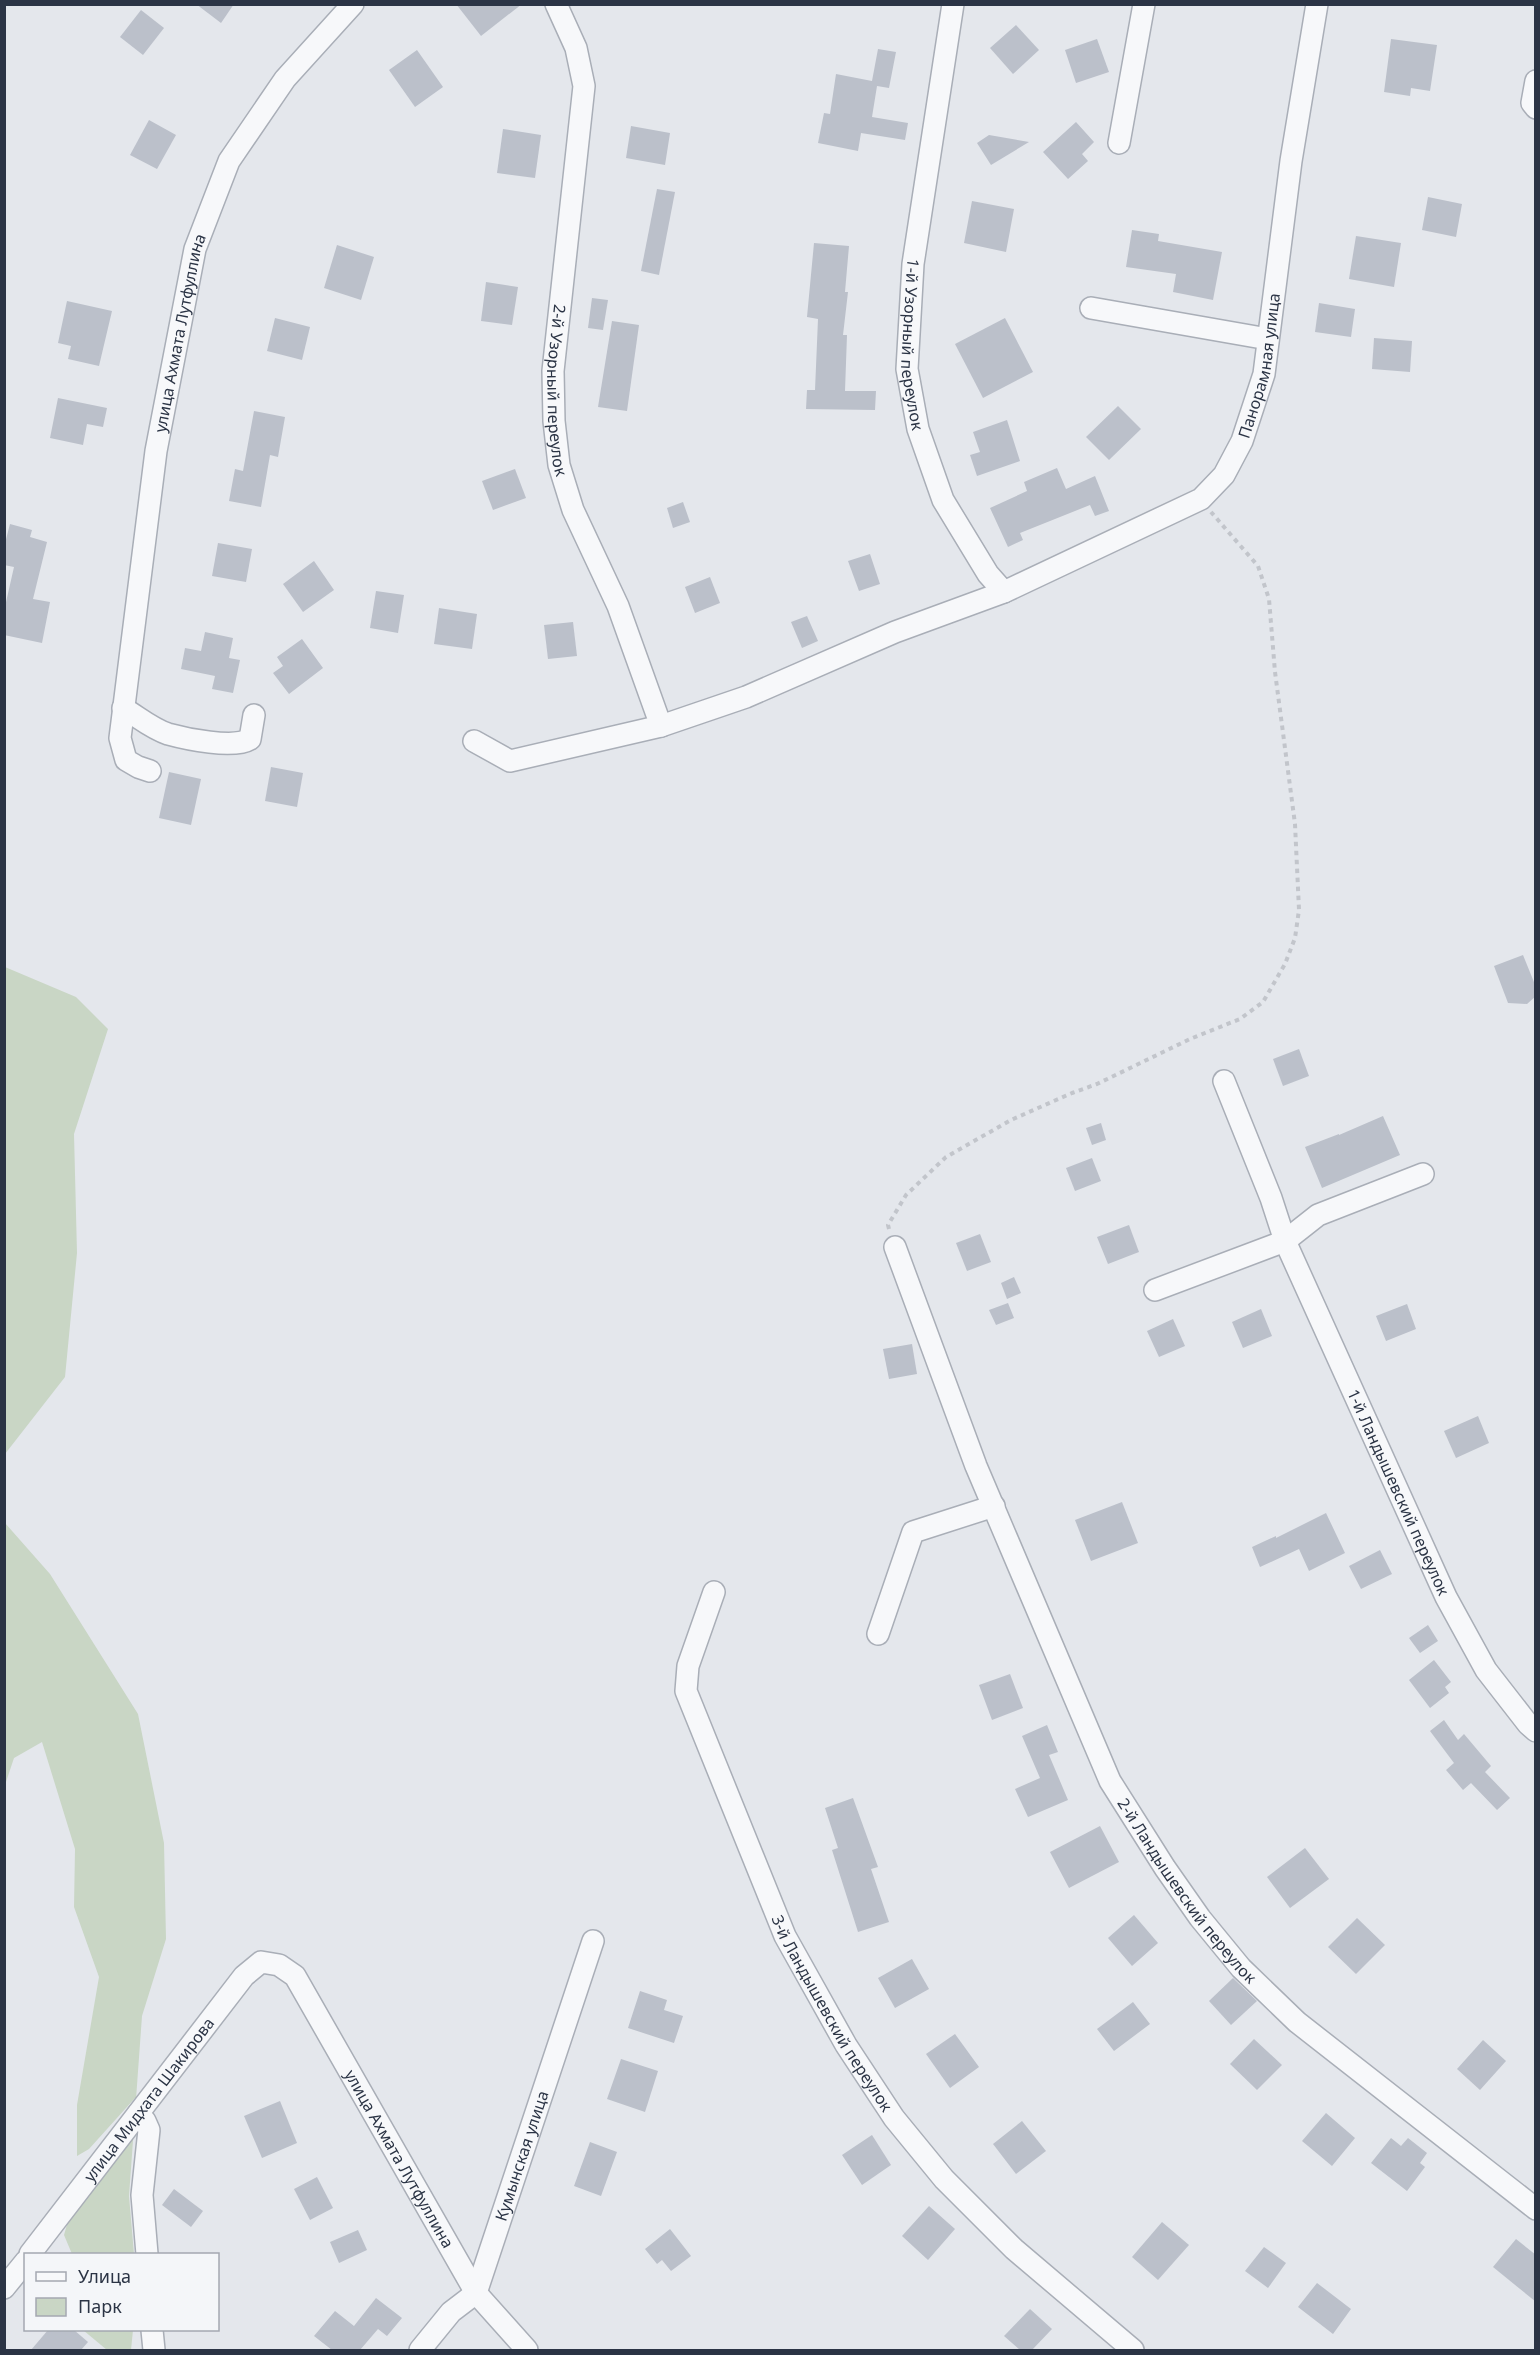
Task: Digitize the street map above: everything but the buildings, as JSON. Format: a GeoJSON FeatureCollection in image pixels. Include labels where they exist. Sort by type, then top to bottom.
{"type":"FeatureCollection","features":[{"type":"Feature","properties":{"kind":"street","name":"улица Ахмата Лутфуллина"},"geometry":{"type":"LineString","coordinates":[[150,771],[126,759],[120,738],[156,451],[195,249],[229,161],[285,79],[353,4]]}},
{"type":"Feature","properties":{"kind":"street","name":"2-й Узорный переулок"},"geometry":{"type":"LineString","coordinates":[[556,4],[576,48],[584,86],[553,371],[554,421],[560,465],[573,510],[618,606],[661,726]]}},
{"type":"Feature","properties":{"kind":"street","name":"1-й Узорный переулок"},"geometry":{"type":"LineString","coordinates":[[953,4],[948,24],[913,264],[907,369],[918,429],[943,500],[987,574],[1004,592]]}},
{"type":"Feature","properties":{"kind":"street"},"geometry":{"type":"LineString","coordinates":[[1119,143],[1144,4]]}},
{"type":"Feature","properties":{"kind":"street","name":"Панорамная улица"},"geometry":{"type":"LineString","coordinates":[[474,741],[510,761],[661,726],[746,697],[895,632],[1004,592],[1201,499],[1224,475],[1242,441],[1264,374],[1291,161],[1317,4]]}},
{"type":"Feature","properties":{"kind":"street"},"geometry":{"type":"LineString","coordinates":[[1536,81],[1532,103],[1536,108]]}},
{"type":"Feature","properties":{"kind":"street"},"geometry":{"type":"LineString","coordinates":[[1090,308],[1268,339]]}},
{"type":"Feature","properties":{"kind":"street"},"geometry":{"type":"LineString","coordinates":[[123,708],[166,733],[220,743],[243,744],[250,739],[254,715]]}},
{"type":"Feature","properties":{"kind":"street","name":"1-й Ландышевский переулок"},"geometry":{"type":"LineString","coordinates":[[1224,1081],[1271,1198],[1285,1241],[1446,1597],[1486,1670],[1528,1725],[1536,1731]]}},
{"type":"Feature","properties":{"kind":"street"},"geometry":{"type":"LineString","coordinates":[[1155,1290],[1285,1241],[1318,1215],[1423,1174]]}},
{"type":"Feature","properties":{"kind":"street","name":"2-й Ландышевский переулок"},"geometry":{"type":"LineString","coordinates":[[895,1247],[976,1466],[1110,1781],[1165,1868],[1200,1918],[1241,1968],[1297,2022],[1536,2209]]}},
{"type":"Feature","properties":{"kind":"street"},"geometry":{"type":"LineString","coordinates":[[878,1634],[913,1533],[994,1506]]}},
{"type":"Feature","properties":{"kind":"street","name":"3-й Ландышевский переулок"},"geometry":{"type":"LineString","coordinates":[[714,1592],[688,1666],[686,1691],[791,1946],[846,2045],[894,2118],[944,2179],[1014,2249],[1133,2350]]}},
{"type":"Feature","properties":{"kind":"street","name":"Кумынская улица"},"geometry":{"type":"LineString","coordinates":[[476,2293],[593,1941]]}},
{"type":"Feature","properties":{"kind":"street","name":"улица Мидхата Шакирова"},"geometry":{"type":"LineString","coordinates":[[31,2253],[244,1976],[261,1962],[279,1965]]}},
{"type":"Feature","properties":{"kind":"street","name":"улица Ахмата Лутфуллина"},"geometry":{"type":"LineString","coordinates":[[279,1965],[295,1976],[476,2293],[527,2350]]}},
{"type":"Feature","properties":{"kind":"street"},"geometry":{"type":"LineString","coordinates":[[138,2114],[145,2121],[148,2130],[142,2195],[147,2253]]}},
{"type":"Feature","properties":{"kind":"street"},"geometry":{"type":"LineString","coordinates":[[4,2288],[24,2263]]}},
{"type":"Feature","properties":{"kind":"street"},"geometry":{"type":"LineString","coordinates":[[420,2350],[451,2312],[476,2293]]}},
{"type":"Feature","properties":{"kind":"street"},"geometry":{"type":"LineString","coordinates":[[152,2331],[154,2350]]}},
{"type":"Feature","properties":{"kind":"path"},"geometry":{"type":"LineString","coordinates":[[895,1247],[888,1225],[906,1195],[946,1157],[1011,1120],[1097,1084],[1190,1039],[1240,1020],[1263,1002],[1285,964],[1295,938],[1299,910],[1295,824],[1275,672],[1269,599],[1258,566],[1218,522],[1201,499]]}},
{"type":"Feature","properties":{"kind":"green space"},"geometry":{"type":"Polygon","coordinates":[[[5,967],[76,997],[108,1029],[74,1134],[77,1253],[65,1377],[5,1454],[5,967]]]}},
{"type":"Feature","properties":{"kind":"green space"},"geometry":{"type":"Polygon","coordinates":[[[5,1523],[50,1574],[138,1714],[164,1843],[166,1939],[142,2016],[129,2196],[134,2253],[72,2253],[64,2235],[70,2214],[132,2139],[135,2098],[89,2149],[77,2156],[77,2105],[99,1977],[74,1907],[75,1849],[42,1742],[14,1758],[5,1785],[5,1523]]]}},
{"type":"Feature","properties":{"kind":"green space"},"geometry":{"type":"Polygon","coordinates":[[[84,2331],[133,2331],[131,2350],[107,2350],[84,2331]]]}}]}
